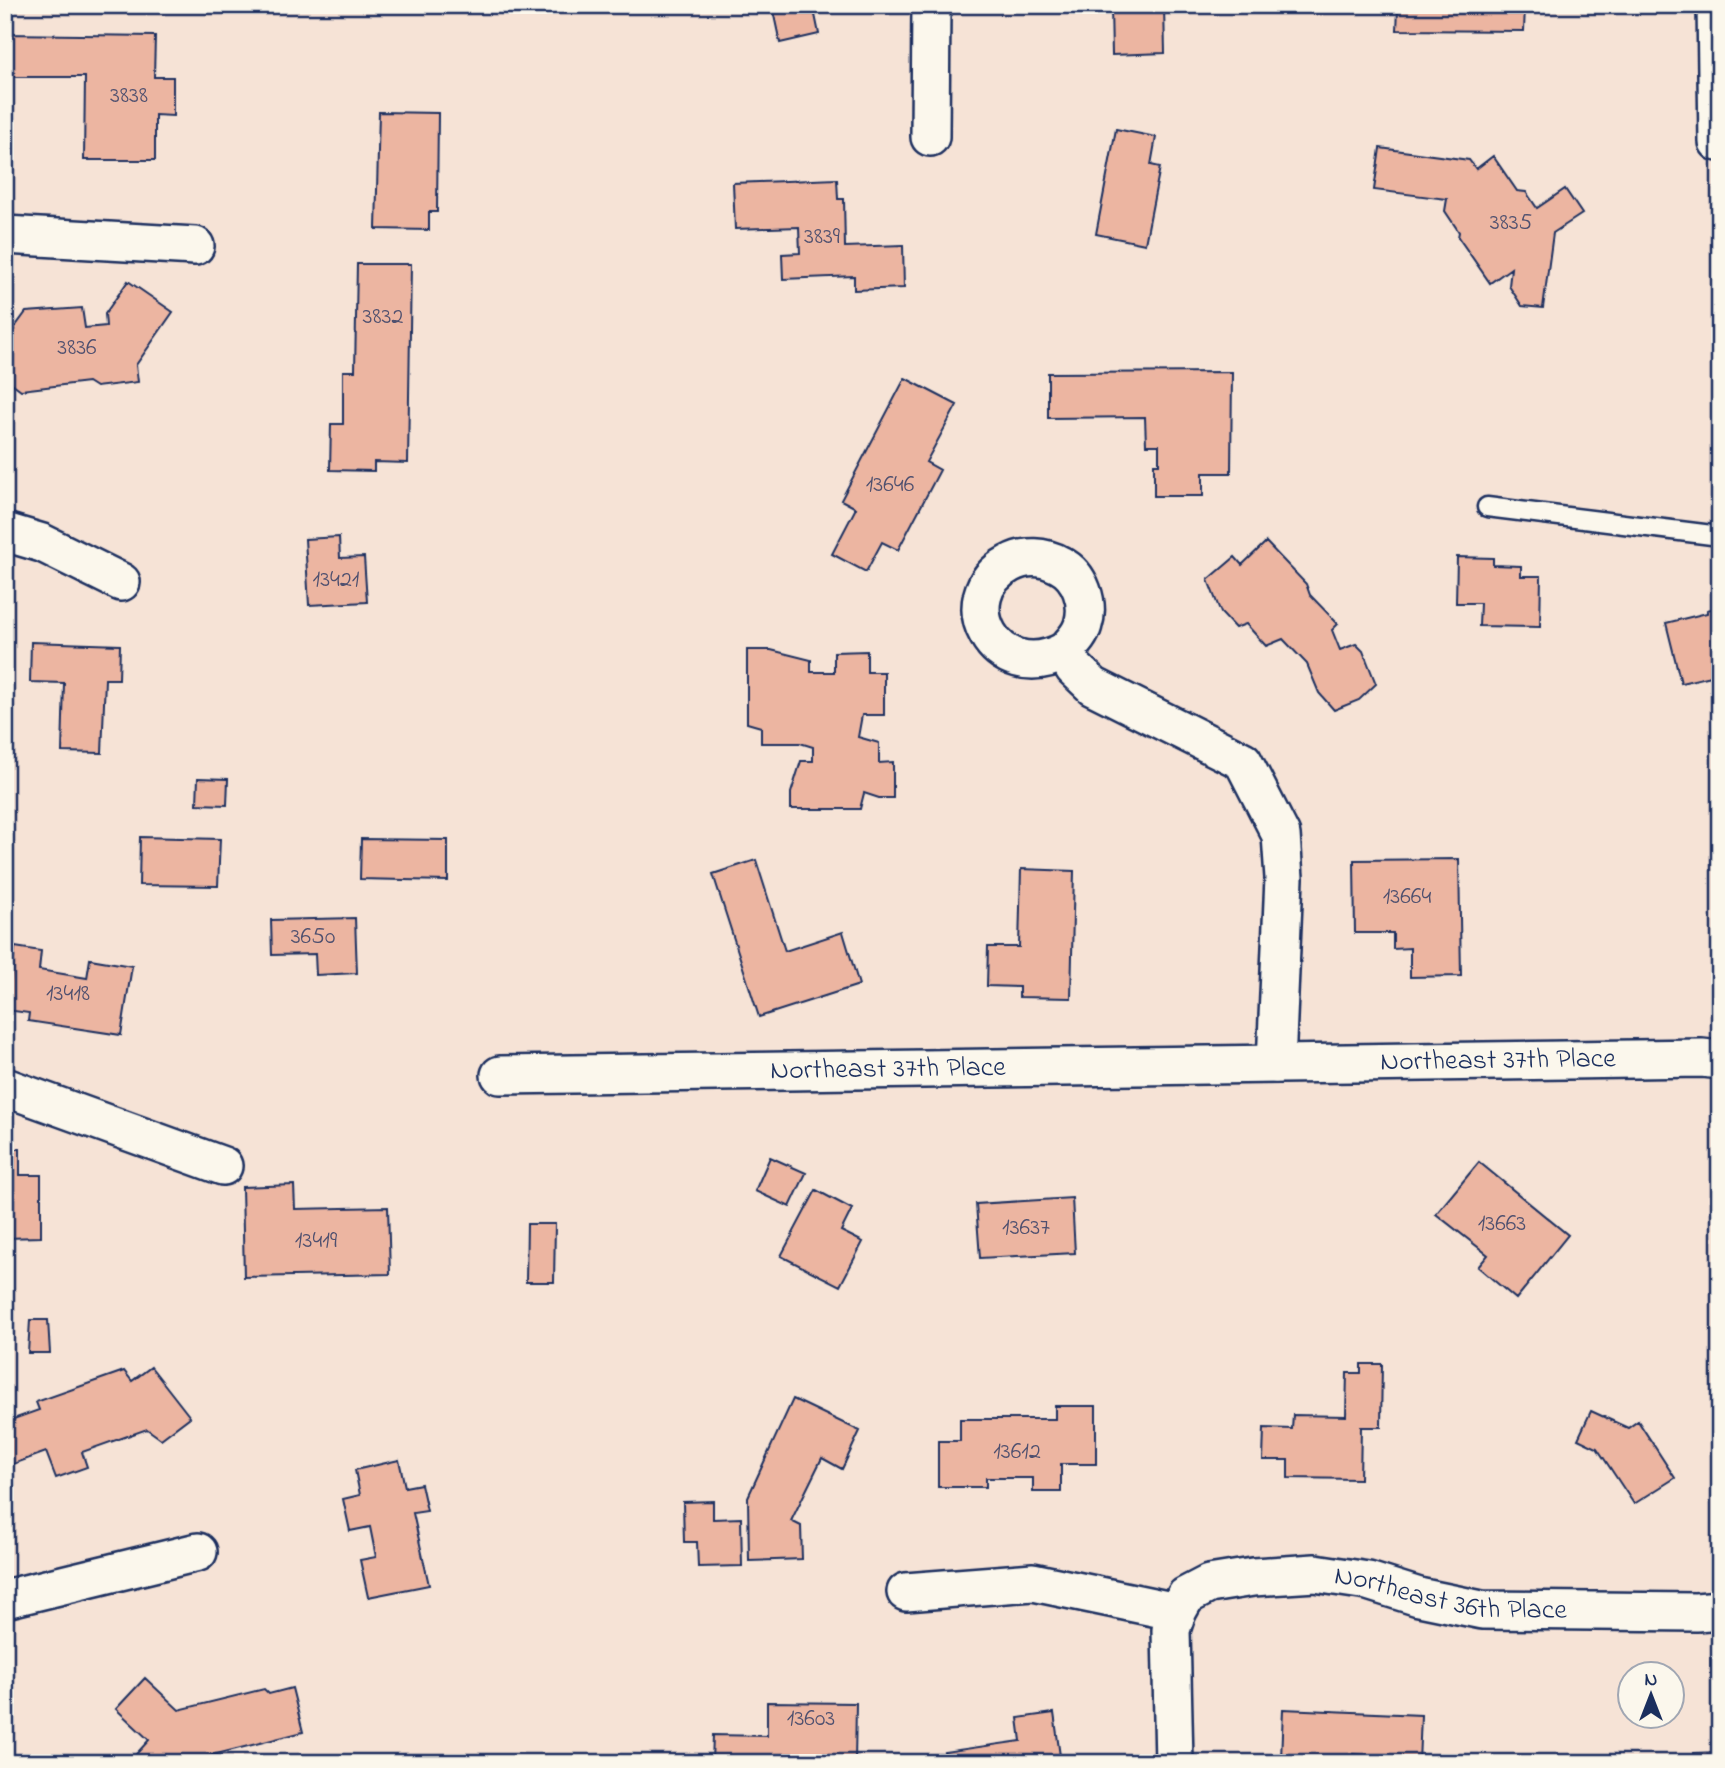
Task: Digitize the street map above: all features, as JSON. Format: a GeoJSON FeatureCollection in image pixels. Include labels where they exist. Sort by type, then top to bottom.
{"type":"FeatureCollection","features":[{"type":"Feature","properties":{"kind":"street"},"geometry":{"type":"LineString","coordinates":[[930,137],[931,5]]}},
{"type":"Feature","properties":{"kind":"street"},"geometry":{"type":"LineString","coordinates":[[1716,5],[1718,142]]}},
{"type":"Feature","properties":{"kind":"street"},"geometry":{"type":"LineString","coordinates":[[5,236],[195,246]]}},
{"type":"Feature","properties":{"kind":"street"},"geometry":{"type":"LineString","coordinates":[[5,532],[42,543],[121,582]]}},
{"type":"Feature","properties":{"kind":"street"},"geometry":{"type":"LineString","coordinates":[[1065,651],[1074,668],[1093,686],[1242,761],[1281,835],[1284,878],[1276,1064]]}},
{"type":"Feature","properties":{"kind":"street","name":"Northeast 37th Place"},"geometry":{"type":"LineString","coordinates":[[500,1075],[1702,1058],[1720,1060]]}},
{"type":"Feature","properties":{"kind":"street"},"geometry":{"type":"LineString","coordinates":[[5,1087],[223,1166]]}},
{"type":"Feature","properties":{"kind":"street"},"geometry":{"type":"LineString","coordinates":[[5,1599],[198,1552]]}},
{"type":"Feature","properties":{"kind":"street","name":"Northeast 36th Place"},"geometry":{"type":"LineString","coordinates":[[1181,1604],[1209,1584],[1253,1577],[1315,1573],[1368,1581],[1419,1597],[1482,1610],[1720,1610]]}},
{"type":"Feature","properties":{"kind":"street"},"geometry":{"type":"LineString","coordinates":[[906,1592],[1033,1582],[1181,1604],[1171,1630],[1174,1763]]}},
{"type":"Feature","properties":{"kind":"lane"},"geometry":{"type":"LineString","coordinates":[[1487,507],[1720,536]]}},
{"type":"Feature","properties":{"kind":"building"},"geometry":{"type":"Polygon","coordinates":[[[813,5],[819,34],[780,43],[772,6],[813,5]]]}},
{"type":"Feature","properties":{"kind":"building"},"geometry":{"type":"Polygon","coordinates":[[[1111,5],[1164,5],[1165,53],[1112,55],[1111,5]]]}},
{"type":"Feature","properties":{"kind":"building"},"geometry":{"type":"Polygon","coordinates":[[[1365,5],[1525,5],[1524,31],[1397,30],[1398,10],[1365,10],[1365,5]]]}},
{"type":"Feature","properties":{"kind":"building"},"geometry":{"type":"Polygon","coordinates":[[[5,34],[155,36],[154,77],[173,77],[173,116],[155,115],[155,160],[84,160],[85,77],[5,77],[5,34]]]}},
{"type":"Feature","properties":{"kind":"building"},"geometry":{"type":"Polygon","coordinates":[[[379,112],[438,113],[437,212],[429,212],[429,230],[376,229],[379,112]]]}},
{"type":"Feature","properties":{"kind":"building"},"geometry":{"type":"Polygon","coordinates":[[[1116,129],[1156,137],[1151,165],[1160,167],[1145,244],[1096,234],[1116,129]]]}},
{"type":"Feature","properties":{"kind":"building"},"geometry":{"type":"Polygon","coordinates":[[[1380,148],[1469,160],[1476,169],[1493,156],[1517,191],[1526,192],[1537,208],[1565,189],[1582,214],[1553,233],[1543,308],[1522,306],[1509,286],[1511,268],[1490,283],[1458,237],[1459,232],[1445,211],[1447,199],[1374,190],[1380,148]]]}},
{"type":"Feature","properties":{"kind":"building"},"geometry":{"type":"Polygon","coordinates":[[[837,179],[838,199],[844,199],[845,247],[903,245],[904,288],[854,290],[854,276],[783,279],[782,254],[800,253],[799,227],[735,229],[733,183],[837,179]]]}},
{"type":"Feature","properties":{"kind":"building"},"geometry":{"type":"Polygon","coordinates":[[[357,264],[411,264],[408,463],[374,462],[374,471],[330,470],[331,424],[343,424],[343,371],[355,371],[357,264]]]}},
{"type":"Feature","properties":{"kind":"building"},"geometry":{"type":"Polygon","coordinates":[[[128,281],[173,312],[136,365],[138,382],[96,387],[88,382],[21,390],[5,378],[5,332],[12,331],[26,312],[82,308],[85,328],[106,326],[105,314],[128,281]]]}},
{"type":"Feature","properties":{"kind":"building"},"geometry":{"type":"Polygon","coordinates":[[[1232,372],[1231,473],[1203,473],[1203,496],[1154,496],[1154,464],[1159,464],[1159,445],[1146,445],[1145,417],[1048,418],[1048,373],[1232,372]]]}},
{"type":"Feature","properties":{"kind":"building"},"geometry":{"type":"Polygon","coordinates":[[[905,378],[957,405],[926,462],[940,470],[898,550],[882,542],[866,572],[832,554],[856,508],[841,500],[905,378]]]}},
{"type":"Feature","properties":{"kind":"building"},"geometry":{"type":"Polygon","coordinates":[[[339,537],[340,558],[364,557],[367,602],[309,605],[305,539],[339,537]]]}},
{"type":"Feature","properties":{"kind":"building"},"geometry":{"type":"Polygon","coordinates":[[[1266,542],[1306,584],[1310,595],[1338,624],[1332,630],[1340,650],[1356,644],[1363,651],[1376,684],[1359,700],[1334,710],[1319,693],[1307,664],[1283,639],[1266,646],[1246,624],[1235,628],[1221,613],[1208,580],[1235,557],[1242,565],[1266,542]]]}},
{"type":"Feature","properties":{"kind":"building"},"geometry":{"type":"Polygon","coordinates":[[[1457,557],[1493,558],[1493,565],[1521,566],[1521,576],[1541,576],[1540,627],[1479,626],[1480,603],[1456,603],[1457,557]]]}},
{"type":"Feature","properties":{"kind":"building"},"geometry":{"type":"Polygon","coordinates":[[[1720,607],[1720,674],[1681,683],[1666,623],[1720,607]]]}},
{"type":"Feature","properties":{"kind":"building"},"geometry":{"type":"Polygon","coordinates":[[[31,642],[120,645],[119,679],[105,679],[102,753],[62,752],[64,683],[30,682],[31,642]]]}},
{"type":"Feature","properties":{"kind":"building"},"geometry":{"type":"Polygon","coordinates":[[[747,650],[771,650],[811,660],[811,672],[834,672],[834,652],[867,651],[867,672],[884,672],[884,715],[862,715],[858,737],[879,743],[879,763],[893,762],[893,798],[879,798],[864,793],[860,809],[791,809],[791,793],[801,761],[813,761],[813,747],[800,743],[761,743],[761,727],[747,723],[747,650]]]}},
{"type":"Feature","properties":{"kind":"building"},"geometry":{"type":"Polygon","coordinates":[[[198,778],[228,779],[227,805],[197,804],[198,778]]]}},
{"type":"Feature","properties":{"kind":"building"},"geometry":{"type":"Polygon","coordinates":[[[140,837],[220,839],[218,886],[139,885],[140,837]]]}},
{"type":"Feature","properties":{"kind":"building"},"geometry":{"type":"Polygon","coordinates":[[[361,839],[448,840],[448,881],[360,879],[361,839]]]}},
{"type":"Feature","properties":{"kind":"building"},"geometry":{"type":"Polygon","coordinates":[[[1459,859],[1461,976],[1410,977],[1410,948],[1393,949],[1393,933],[1355,933],[1354,860],[1459,859]]]}},
{"type":"Feature","properties":{"kind":"building"},"geometry":{"type":"Polygon","coordinates":[[[756,860],[785,951],[843,932],[859,985],[759,1017],[713,874],[756,860]]]}},
{"type":"Feature","properties":{"kind":"building"},"geometry":{"type":"Polygon","coordinates":[[[1021,869],[1074,871],[1071,998],[1019,997],[1019,987],[987,986],[988,947],[1019,947],[1021,869]]]}},
{"type":"Feature","properties":{"kind":"building"},"geometry":{"type":"Polygon","coordinates":[[[355,918],[357,973],[316,975],[315,954],[272,955],[271,920],[355,918]]]}},
{"type":"Feature","properties":{"kind":"building"},"geometry":{"type":"Polygon","coordinates":[[[15,947],[41,951],[39,970],[87,978],[90,959],[132,966],[121,1035],[28,1021],[29,1013],[6,1010],[15,947]]]}},
{"type":"Feature","properties":{"kind":"building"},"geometry":{"type":"Polygon","coordinates":[[[5,1149],[20,1149],[20,1175],[41,1175],[41,1237],[5,1238],[5,1149]]]}},
{"type":"Feature","properties":{"kind":"building"},"geometry":{"type":"Polygon","coordinates":[[[770,1157],[806,1173],[790,1207],[755,1191],[770,1157]]]}},
{"type":"Feature","properties":{"kind":"building"},"geometry":{"type":"Polygon","coordinates":[[[1479,1162],[1568,1235],[1516,1299],[1478,1267],[1488,1255],[1436,1214],[1479,1162]]]}},
{"type":"Feature","properties":{"kind":"building"},"geometry":{"type":"Polygon","coordinates":[[[294,1185],[295,1209],[388,1207],[390,1274],[244,1277],[242,1187],[294,1185]]]}},
{"type":"Feature","properties":{"kind":"building"},"geometry":{"type":"Polygon","coordinates":[[[816,1190],[852,1209],[841,1231],[863,1242],[840,1286],[781,1256],[816,1190]]]}},
{"type":"Feature","properties":{"kind":"building"},"geometry":{"type":"Polygon","coordinates":[[[1072,1198],[1075,1253],[980,1258],[976,1204],[1072,1198]]]}},
{"type":"Feature","properties":{"kind":"building"},"geometry":{"type":"Polygon","coordinates":[[[527,1224],[555,1224],[554,1282],[526,1282],[527,1224]]]}},
{"type":"Feature","properties":{"kind":"building"},"geometry":{"type":"Polygon","coordinates":[[[30,1320],[48,1320],[50,1353],[28,1353],[30,1320]]]}},
{"type":"Feature","properties":{"kind":"building"},"geometry":{"type":"Polygon","coordinates":[[[1361,1364],[1382,1364],[1381,1427],[1361,1427],[1360,1479],[1288,1478],[1288,1460],[1263,1460],[1264,1428],[1292,1429],[1293,1415],[1346,1416],[1347,1373],[1361,1373],[1361,1364]]]}},
{"type":"Feature","properties":{"kind":"building"},"geometry":{"type":"Polygon","coordinates":[[[151,1367],[190,1417],[161,1439],[147,1429],[82,1452],[87,1467],[56,1478],[46,1452],[5,1467],[5,1422],[39,1410],[36,1402],[124,1371],[132,1381],[151,1367]]]}},
{"type":"Feature","properties":{"kind":"building"},"geometry":{"type":"Polygon","coordinates":[[[793,1399],[860,1431],[842,1469],[822,1458],[791,1521],[801,1526],[802,1559],[749,1561],[748,1497],[793,1399]]]}},
{"type":"Feature","properties":{"kind":"building"},"geometry":{"type":"Polygon","coordinates":[[[1055,1406],[1096,1406],[1096,1464],[1061,1464],[1061,1492],[1033,1492],[1033,1478],[986,1478],[986,1487],[938,1487],[938,1441],[960,1441],[960,1419],[1055,1419],[1055,1406]]]}},
{"type":"Feature","properties":{"kind":"building"},"geometry":{"type":"Polygon","coordinates":[[[1591,1411],[1628,1428],[1638,1421],[1675,1478],[1634,1504],[1597,1448],[1578,1439],[1591,1411]]]}},
{"type":"Feature","properties":{"kind":"building"},"geometry":{"type":"Polygon","coordinates":[[[399,1460],[405,1487],[421,1484],[427,1511],[413,1513],[429,1585],[368,1597],[360,1560],[376,1557],[370,1527],[350,1531],[343,1499],[360,1495],[355,1470],[399,1460]]]}},
{"type":"Feature","properties":{"kind":"building"},"geometry":{"type":"Polygon","coordinates":[[[713,1501],[713,1519],[741,1518],[742,1566],[698,1567],[697,1542],[684,1542],[683,1502],[713,1501]]]}},
{"type":"Feature","properties":{"kind":"building"},"geometry":{"type":"Polygon","coordinates":[[[145,1678],[179,1710],[264,1689],[269,1694],[292,1688],[303,1732],[205,1757],[199,1763],[128,1763],[149,1740],[116,1709],[145,1678]]]}},
{"type":"Feature","properties":{"kind":"building"},"geometry":{"type":"Polygon","coordinates":[[[767,1702],[856,1703],[855,1763],[712,1763],[713,1735],[767,1736],[767,1702]]]}},
{"type":"Feature","properties":{"kind":"building"},"geometry":{"type":"Polygon","coordinates":[[[1283,1709],[1421,1715],[1419,1763],[1375,1763],[1375,1756],[1353,1754],[1352,1762],[1281,1759],[1283,1709]]]}},
{"type":"Feature","properties":{"kind":"building"},"geometry":{"type":"Polygon","coordinates":[[[1054,1713],[1061,1763],[946,1763],[944,1752],[1021,1741],[1018,1718],[1054,1713]]]}},
{"type":"Feature","properties":{"kind":"building"},"geometry":{"type":"Polygon","coordinates":[[[1720,1752],[1720,1763],[1695,1763],[1694,1753],[1720,1752]]]}}]}
